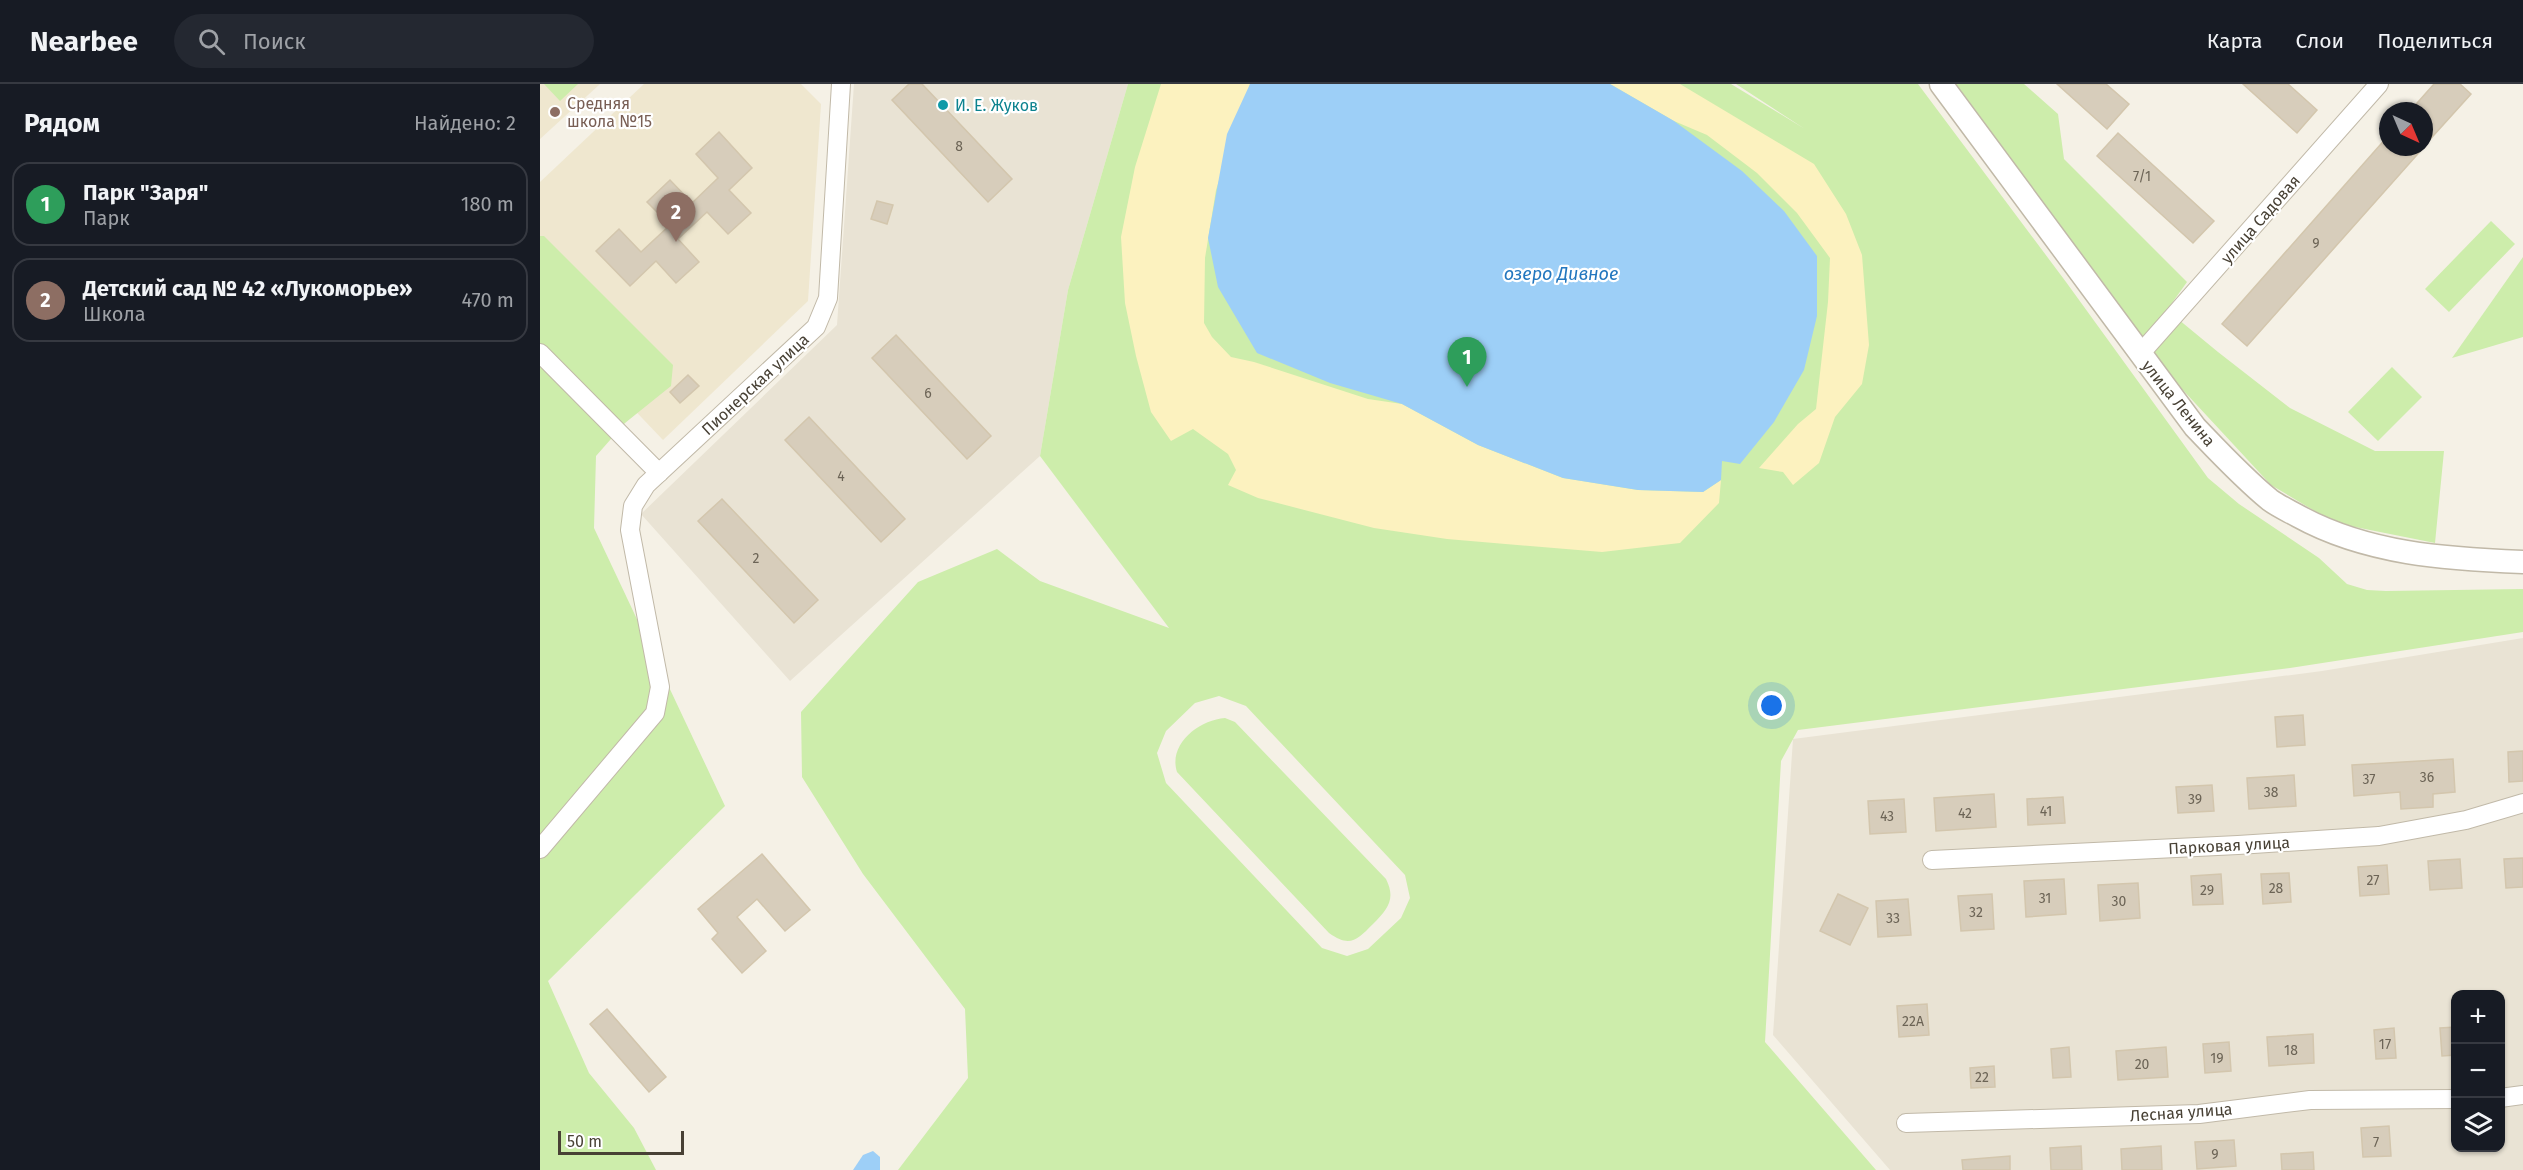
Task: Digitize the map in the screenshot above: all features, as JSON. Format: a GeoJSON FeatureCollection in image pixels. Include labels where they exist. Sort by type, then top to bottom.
{"type":"FeatureCollection","features":[{"type":"Feature","properties":{"kind":"street","name":"Пионерская улица"},"geometry":{"type":"LineString","coordinates":[[540,849],[655,713],[660,687],[630,530],[633,506],[652,479],[816,327],[828,298],[841,84]]}},
{"type":"Feature","properties":{"kind":"street","name":"улица Ленина"},"geometry":{"type":"LineString","coordinates":[[1941,84],[2195,427],[2272,501],[2325,531],[2377,547],[2462,560],[2523,562]]}},
{"type":"Feature","properties":{"kind":"street","name":"улица Садовая"},"geometry":{"type":"LineString","coordinates":[[2140,354],[2379,84]]}},
{"type":"Feature","properties":{"kind":"street"},"geometry":{"type":"LineString","coordinates":[[540,353],[652,479]]}},
{"type":"Feature","properties":{"kind":"street","name":"Парковая улица"},"geometry":{"type":"LineString","coordinates":[[1932,860],[2379,836],[2466,820],[2523,803]]}},
{"type":"Feature","properties":{"kind":"street"},"geometry":{"type":"LineString","coordinates":[[2505,1097],[2523,1095]]}},
{"type":"Feature","properties":{"kind":"street","name":"Лесная улица"},"geometry":{"type":"LineString","coordinates":[[1906,1123],[2199,1114],[2310,1100],[2451,1099]]}},
{"type":"Feature","properties":{"kind":"shaded area","name":"Средняя школа №15"},"geometry":{"type":"Polygon","coordinates":[[[540,84],[600,84],[540,139],[540,84]]]}},
{"type":"Feature","properties":{"kind":"shaded area"},"geometry":{"type":"Polygon","coordinates":[[[644,84],[801,84],[821,104],[808,301],[663,440],[540,311],[540,182],[644,84]]]}},
{"type":"Feature","properties":{"kind":"shaded area"},"geometry":{"type":"Polygon","coordinates":[[[854,84],[1128,84],[1068,290],[1040,456],[790,681],[641,514],[837,325],[854,84]]]}},
{"type":"Feature","properties":{"kind":"shaded area"},"geometry":{"type":"Polygon","coordinates":[[[2523,638],[2523,1170],[1890,1170],[1773,1035],[1793,739],[2322,671],[2523,638]]]}},
{"type":"Feature","properties":{"kind":"green space"},"geometry":{"type":"Polygon","coordinates":[[[544,84],[578,84],[560,101],[544,84]]]}},
{"type":"Feature","properties":{"kind":"green space"},"geometry":{"type":"Polygon","coordinates":[[[1128,84],[1731,84],[1805,129],[1736,84],[1918,84],[2066,282],[2208,478],[2239,504],[2319,558],[2347,584],[2367,590],[2386,591],[2523,589],[2523,632],[2290,668],[1798,730],[1781,761],[1765,1042],[1876,1170],[898,1170],[968,1078],[965,1009],[863,874],[802,777],[801,712],[918,582],[997,549],[1040,581],[1169,628],[1040,456],[1068,290],[1128,84]],[[1219,696],[1195,703],[1166,731],[1157,753],[1166,783],[1322,948],[1347,956],[1368,949],[1401,918],[1410,898],[1405,875],[1246,706],[1219,696]]]}},
{"type":"Feature","properties":{"kind":"green space"},"geometry":{"type":"Polygon","coordinates":[[[1956,84],[2024,84],[2058,114],[2064,159],[2187,282],[2167,310],[2290,408],[2375,451],[2444,451],[2435,543],[2335,523],[2271,485],[2169,375],[1956,84]]]}},
{"type":"Feature","properties":{"kind":"green space"},"geometry":{"type":"Polygon","coordinates":[[[2491,221],[2515,244],[2449,312],[2425,289],[2491,221]]]}},
{"type":"Feature","properties":{"kind":"green space"},"geometry":{"type":"Polygon","coordinates":[[[540,236],[544,236],[673,365],[671,386],[625,423],[596,456],[594,528],[725,806],[548,981],[589,1073],[634,1128],[656,1170],[540,1170],[540,236]]]}},
{"type":"Feature","properties":{"kind":"green space"},"geometry":{"type":"Polygon","coordinates":[[[2523,257],[2523,337],[2452,358],[2523,257]]]}},
{"type":"Feature","properties":{"kind":"green space"},"geometry":{"type":"Polygon","coordinates":[[[2392,367],[2422,397],[2378,441],[2348,412],[2392,367]]]}},
{"type":"Feature","properties":{"kind":"green space"},"geometry":{"type":"Polygon","coordinates":[[[1225,718],[1235,722],[1386,879],[1390,892],[1389,903],[1378,919],[1358,938],[1342,940],[1329,933],[1177,772],[1175,762],[1177,752],[1188,735],[1205,723],[1225,718]]]}},
{"type":"Feature","properties":{"kind":"sand"},"geometry":{"type":"Polygon","coordinates":[[[1161,84],[1250,84],[1216,190],[1205,258],[1204,323],[1212,337],[1231,357],[1254,362],[1368,399],[1402,404],[1478,445],[1563,478],[1638,490],[1703,492],[1721,480],[1719,503],[1680,543],[1602,552],[1447,539],[1374,528],[1258,498],[1228,485],[1236,470],[1228,454],[1193,429],[1171,441],[1151,412],[1125,303],[1121,237],[1135,167],[1161,84]]]}},
{"type":"Feature","properties":{"kind":"sand"},"geometry":{"type":"Polygon","coordinates":[[[1610,84],[1680,84],[1814,164],[1846,214],[1862,255],[1869,345],[1862,384],[1835,417],[1819,463],[1793,485],[1783,472],[1759,468],[1798,424],[1816,409],[1828,302],[1830,258],[1797,213],[1757,173],[1707,135],[1674,121],[1610,84]]]}},
{"type":"Feature","properties":{"kind":"water","name":"озеро Дивное"},"geometry":{"type":"Polygon","coordinates":[[[1250,84],[1610,84],[1674,121],[1742,171],[1784,211],[1817,256],[1817,316],[1804,370],[1774,422],[1740,464],[1722,461],[1721,480],[1703,492],[1638,490],[1563,478],[1478,445],[1402,404],[1330,383],[1257,353],[1218,287],[1208,238],[1227,134],[1250,84]]]}},
{"type":"Feature","properties":{"kind":"water"},"geometry":{"type":"Polygon","coordinates":[[[873,1151],[880,1157],[880,1170],[853,1170],[863,1155],[873,1151]]]}},
{"type":"Feature","properties":{"kind":"building"},"geometry":{"type":"Polygon","coordinates":[[[909,84],[922,84],[1012,179],[988,202],[892,100],[909,84]]]}},
{"type":"Feature","properties":{"kind":"building"},"geometry":{"type":"Polygon","coordinates":[[[2057,84],[2106,84],[2129,104],[2107,129],[2057,84]]]}},
{"type":"Feature","properties":{"kind":"building"},"geometry":{"type":"Polygon","coordinates":[[[2243,84],[2288,84],[2317,110],[2297,133],[2243,84]]]}},
{"type":"Feature","properties":{"kind":"building"},"geometry":{"type":"Polygon","coordinates":[[[2434,84],[2460,84],[2471,94],[2433,136],[2433,102],[2418,102],[2434,84]]]}},
{"type":"Feature","properties":{"kind":"building"},"geometry":{"type":"Polygon","coordinates":[[[719,132],[752,168],[729,190],[751,213],[728,234],[707,212],[678,239],[699,262],[676,283],[656,261],[630,286],[596,251],[619,229],[641,252],[670,225],[647,202],[670,180],[692,203],[718,178],[696,154],[719,132]]]}},
{"type":"Feature","properties":{"kind":"building"},"geometry":{"type":"Polygon","coordinates":[[[2118,133],[2214,221],[2193,243],[2097,156],[2118,133]]]}},
{"type":"Feature","properties":{"kind":"building"},"geometry":{"type":"Polygon","coordinates":[[[2379,146],[2379,156],[2416,156],[2247,346],[2222,324],[2379,146]]]}},
{"type":"Feature","properties":{"kind":"building"},"geometry":{"type":"Polygon","coordinates":[[[877,201],[893,205],[887,224],[871,219],[877,201]]]}},
{"type":"Feature","properties":{"kind":"building"},"geometry":{"type":"Polygon","coordinates":[[[896,335],[991,436],[967,459],[872,358],[896,335]]]}},
{"type":"Feature","properties":{"kind":"building"},"geometry":{"type":"Polygon","coordinates":[[[688,375],[699,386],[680,403],[670,392],[688,375]]]}},
{"type":"Feature","properties":{"kind":"building"},"geometry":{"type":"Polygon","coordinates":[[[809,417],[905,519],[881,542],[785,440],[809,417]]]}},
{"type":"Feature","properties":{"kind":"building"},"geometry":{"type":"Polygon","coordinates":[[[722,499],[818,600],[794,623],[698,521],[722,499]]]}},
{"type":"Feature","properties":{"kind":"building"},"geometry":{"type":"Polygon","coordinates":[[[2303,715],[2305,745],[2277,747],[2275,717],[2303,715]]]}},
{"type":"Feature","properties":{"kind":"building"},"geometry":{"type":"Polygon","coordinates":[[[2523,751],[2523,781],[2509,782],[2508,752],[2523,751]]]}},
{"type":"Feature","properties":{"kind":"building"},"geometry":{"type":"Polygon","coordinates":[[[2453,759],[2455,792],[2433,794],[2433,807],[2401,809],[2400,792],[2354,796],[2352,765],[2453,759]]]}},
{"type":"Feature","properties":{"kind":"building"},"geometry":{"type":"Polygon","coordinates":[[[2294,775],[2296,806],[2249,809],[2247,778],[2294,775]]]}},
{"type":"Feature","properties":{"kind":"building"},"geometry":{"type":"Polygon","coordinates":[[[2212,785],[2214,811],[2178,813],[2176,787],[2212,785]]]}},
{"type":"Feature","properties":{"kind":"building"},"geometry":{"type":"Polygon","coordinates":[[[1994,794],[1996,827],[1936,831],[1934,798],[1994,794]]]}},
{"type":"Feature","properties":{"kind":"building"},"geometry":{"type":"Polygon","coordinates":[[[2063,797],[2065,823],[2028,825],[2027,799],[2063,797]]]}},
{"type":"Feature","properties":{"kind":"building"},"geometry":{"type":"Polygon","coordinates":[[[1904,799],[1906,832],[1870,834],[1868,801],[1904,799]]]}},
{"type":"Feature","properties":{"kind":"building"},"geometry":{"type":"Polygon","coordinates":[[[762,854],[810,910],[785,931],[757,899],[737,917],[766,951],[742,973],[712,939],[718,933],[698,909],[762,854]]]}},
{"type":"Feature","properties":{"kind":"building"},"geometry":{"type":"Polygon","coordinates":[[[2523,858],[2523,887],[2506,888],[2504,859],[2523,858]]]}},
{"type":"Feature","properties":{"kind":"building"},"geometry":{"type":"Polygon","coordinates":[[[2460,859],[2462,888],[2430,890],[2428,861],[2460,859]]]}},
{"type":"Feature","properties":{"kind":"building"},"geometry":{"type":"Polygon","coordinates":[[[2387,865],[2389,894],[2360,896],[2358,867],[2387,865]]]}},
{"type":"Feature","properties":{"kind":"building"},"geometry":{"type":"Polygon","coordinates":[[[2289,873],[2291,902],[2263,904],[2261,874],[2289,873]]]}},
{"type":"Feature","properties":{"kind":"building"},"geometry":{"type":"Polygon","coordinates":[[[2221,874],[2223,904],[2193,905],[2191,876],[2221,874]]]}},
{"type":"Feature","properties":{"kind":"building"},"geometry":{"type":"Polygon","coordinates":[[[2064,879],[2066,914],[2026,917],[2024,881],[2064,879]]]}},
{"type":"Feature","properties":{"kind":"building"},"geometry":{"type":"Polygon","coordinates":[[[2138,883],[2140,918],[2100,921],[2098,885],[2138,883]]]}},
{"type":"Feature","properties":{"kind":"building"},"geometry":{"type":"Polygon","coordinates":[[[1838,894],[1868,908],[1850,945],[1820,931],[1838,894]]]}},
{"type":"Feature","properties":{"kind":"building"},"geometry":{"type":"Polygon","coordinates":[[[1992,894],[1994,929],[1961,931],[1958,896],[1992,894]]]}},
{"type":"Feature","properties":{"kind":"building"},"geometry":{"type":"Polygon","coordinates":[[[1908,899],[1911,935],[1878,937],[1876,901],[1908,899]]]}},
{"type":"Feature","properties":{"kind":"building"},"geometry":{"type":"Polygon","coordinates":[[[1927,1004],[1929,1035],[1899,1037],[1897,1006],[1927,1004]]]}},
{"type":"Feature","properties":{"kind":"building"},"geometry":{"type":"Polygon","coordinates":[[[607,1009],[666,1077],[649,1092],[590,1024],[607,1009]]]}},
{"type":"Feature","properties":{"kind":"building"},"geometry":{"type":"Polygon","coordinates":[[[2451,1027],[2451,1055],[2442,1056],[2440,1028],[2451,1027]]]}},
{"type":"Feature","properties":{"kind":"building"},"geometry":{"type":"Polygon","coordinates":[[[2394,1028],[2396,1058],[2376,1059],[2374,1030],[2394,1028]]]}},
{"type":"Feature","properties":{"kind":"building"},"geometry":{"type":"Polygon","coordinates":[[[2313,1034],[2314,1063],[2269,1066],[2267,1037],[2313,1034]]]}},
{"type":"Feature","properties":{"kind":"building"},"geometry":{"type":"Polygon","coordinates":[[[2229,1042],[2231,1071],[2205,1073],[2203,1044],[2229,1042]]]}},
{"type":"Feature","properties":{"kind":"building"},"geometry":{"type":"Polygon","coordinates":[[[2069,1047],[2071,1077],[2053,1078],[2051,1049],[2069,1047]]]}},
{"type":"Feature","properties":{"kind":"building"},"geometry":{"type":"Polygon","coordinates":[[[2166,1047],[2168,1077],[2118,1080],[2116,1051],[2166,1047]]]}},
{"type":"Feature","properties":{"kind":"building"},"geometry":{"type":"Polygon","coordinates":[[[1994,1066],[1995,1087],[1971,1088],[1970,1068],[1994,1066]]]}},
{"type":"Feature","properties":{"kind":"building"},"geometry":{"type":"Polygon","coordinates":[[[2389,1126],[2391,1156],[2363,1157],[2361,1128],[2389,1126]]]}},
{"type":"Feature","properties":{"kind":"building"},"geometry":{"type":"Polygon","coordinates":[[[2234,1140],[2236,1166],[2197,1169],[2195,1142],[2234,1140]]]}},
{"type":"Feature","properties":{"kind":"building"},"geometry":{"type":"Polygon","coordinates":[[[2081,1146],[2082,1170],[2051,1170],[2050,1148],[2081,1146]]]}},
{"type":"Feature","properties":{"kind":"building"},"geometry":{"type":"Polygon","coordinates":[[[2161,1146],[2162,1170],[2122,1170],[2121,1149],[2161,1146]]]}},
{"type":"Feature","properties":{"kind":"building"},"geometry":{"type":"Polygon","coordinates":[[[2313,1152],[2314,1170],[2282,1170],[2281,1154],[2313,1152]]]}},
{"type":"Feature","properties":{"kind":"building"},"geometry":{"type":"Polygon","coordinates":[[[2010,1156],[2010,1170],[1963,1170],[1962,1160],[2010,1156]]]}},
{"type":"Feature","properties":{"kind":"place","name":"И. Е. Жуков"},"geometry":{"type":"Point","coordinates":[943,105]}},
{"type":"Feature","properties":{"kind":"place","name":"Средняя школа №15"},"geometry":{"type":"Point","coordinates":[555,112]}},
{"type":"Feature","properties":{"kind":"place","name":"Детский сад № 42 «Лукоморье»"},"geometry":{"type":"Point","coordinates":[676,242]}},
{"type":"Feature","properties":{"kind":"place","name":"Парк \"Заря\""},"geometry":{"type":"Point","coordinates":[1467,387]}}]}
